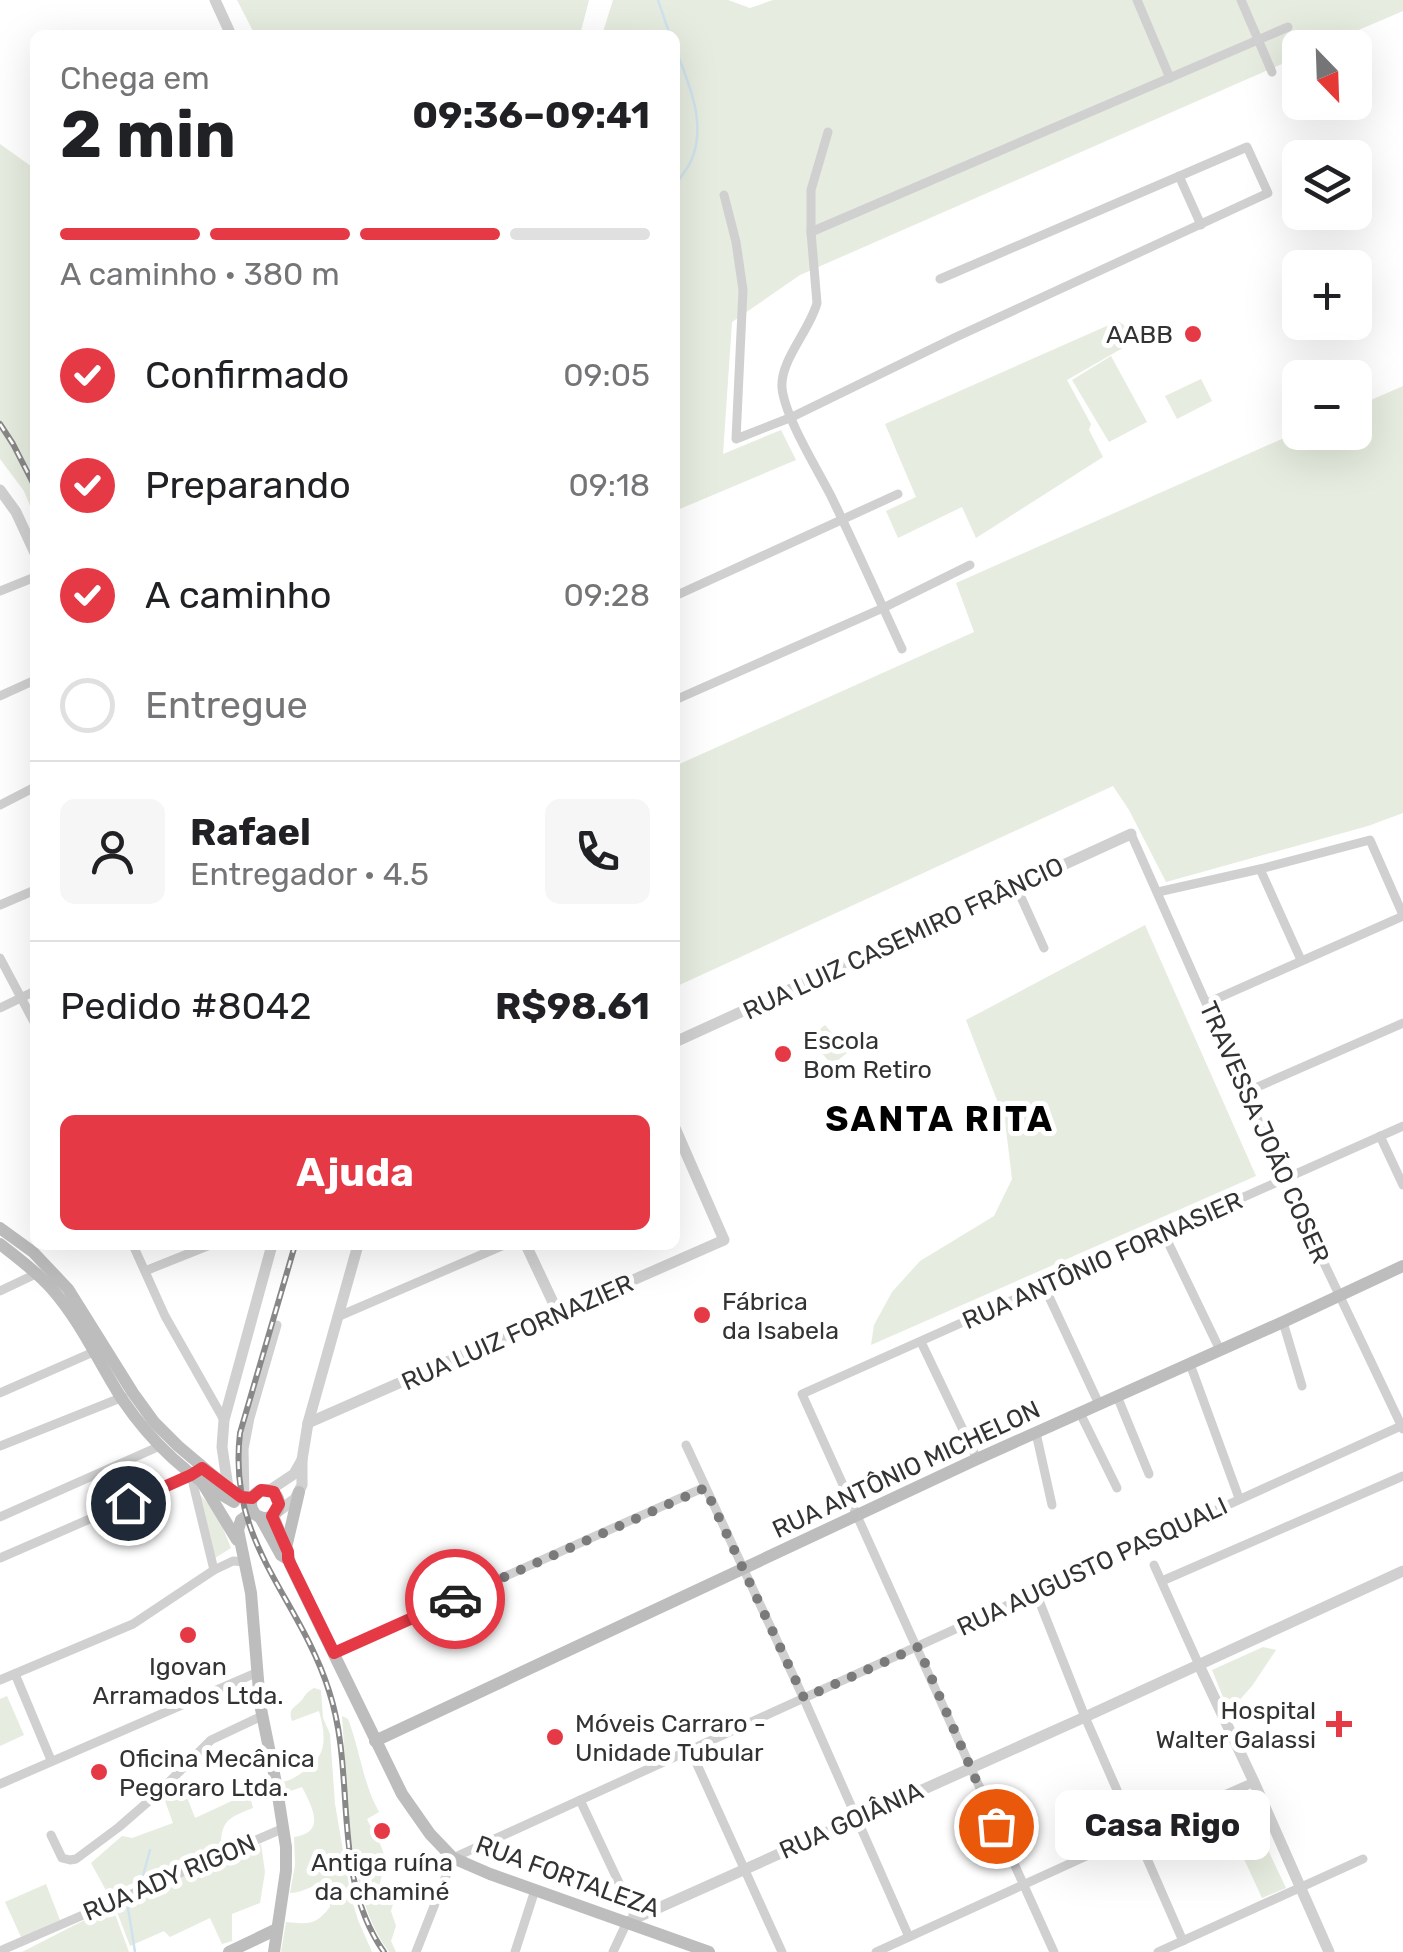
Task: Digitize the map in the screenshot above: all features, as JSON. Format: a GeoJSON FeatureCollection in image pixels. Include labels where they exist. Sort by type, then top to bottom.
{"type":"FeatureCollection","features":[{"type":"Feature","properties":{"kind":"main road"},"geometry":{"type":"LineString","coordinates":[[0,1228],[43,1271]]}},
{"type":"Feature","properties":{"kind":"main road"},"geometry":{"type":"LineString","coordinates":[[0,1244],[68,1288],[100,1349],[160,1446],[198,1475],[258,1509]]}},
{"type":"Feature","properties":{"kind":"main road","name":"RUA ANTÔNIO MICHELON"},"geometry":{"type":"LineString","coordinates":[[375,1740],[976,1459],[1403,1266]]}},
{"type":"Feature","properties":{"kind":"main road"},"geometry":{"type":"LineString","coordinates":[[127,1395],[198,1475],[240,1545]]}},
{"type":"Feature","properties":{"kind":"main road"},"geometry":{"type":"LineString","coordinates":[[258,1509],[257,1492],[270,1490],[279,1500],[241,1520],[238,1530],[251,1592],[262,1716],[284,1828],[286,1871],[274,1952]]}},
{"type":"Feature","properties":{"kind":"main road"},"geometry":{"type":"LineString","coordinates":[[287,1554],[300,1492]]}},
{"type":"Feature","properties":{"kind":"main road","name":"RUA FORTALEZA"},"geometry":{"type":"LineString","coordinates":[[258,1509],[281,1555],[287,1554],[412,1811],[453,1858],[535,1890],[631,1919],[709,1952]]}},
{"type":"Feature","properties":{"kind":"main road"},"geometry":{"type":"LineString","coordinates":[[229,1952],[277,1928]]}},
{"type":"Feature","properties":{"kind":"street"},"geometry":{"type":"LineString","coordinates":[[216,0],[229,30]]}},
{"type":"Feature","properties":{"kind":"street"},"geometry":{"type":"LineString","coordinates":[[1137,0],[1170,78]]}},
{"type":"Feature","properties":{"kind":"street"},"geometry":{"type":"LineString","coordinates":[[1240,0],[1272,72]]}},
{"type":"Feature","properties":{"kind":"street"},"geometry":{"type":"LineString","coordinates":[[810,232],[1288,27]]}},
{"type":"Feature","properties":{"kind":"street"},"geometry":{"type":"LineString","coordinates":[[828,132],[811,190],[810,232],[817,303],[783,377],[782,390],[902,649]]}},
{"type":"Feature","properties":{"kind":"street"},"geometry":{"type":"LineString","coordinates":[[724,196],[743,290],[736,439],[792,418],[1268,193],[1248,147],[940,280]]}},
{"type":"Feature","properties":{"kind":"street"},"geometry":{"type":"LineString","coordinates":[[1179,176],[1201,225]]}},
{"type":"Feature","properties":{"kind":"street"},"geometry":{"type":"LineString","coordinates":[[0,490],[16,512],[30,543]]}},
{"type":"Feature","properties":{"kind":"street"},"geometry":{"type":"LineString","coordinates":[[680,594],[898,494]]}},
{"type":"Feature","properties":{"kind":"street"},"geometry":{"type":"LineString","coordinates":[[680,698],[970,565]]}},
{"type":"Feature","properties":{"kind":"street"},"geometry":{"type":"LineString","coordinates":[[0,592],[30,579]]}},
{"type":"Feature","properties":{"kind":"street"},"geometry":{"type":"LineString","coordinates":[[0,696],[30,682]]}},
{"type":"Feature","properties":{"kind":"street"},"geometry":{"type":"LineString","coordinates":[[0,805],[30,790]]}},
{"type":"Feature","properties":{"kind":"street","name":"RUA LUIZ CASEMIRO FRÂNCIO"},"geometry":{"type":"LineString","coordinates":[[680,1040],[1130,834]]}},
{"type":"Feature","properties":{"kind":"street","name":"TRAVESSA JOÃO COSER"},"geometry":{"type":"LineString","coordinates":[[1130,834],[1284,1179],[1402,1426]]}},
{"type":"Feature","properties":{"kind":"street"},"geometry":{"type":"LineString","coordinates":[[1158,892],[1370,840],[1403,916],[1207,1002]]}},
{"type":"Feature","properties":{"kind":"street"},"geometry":{"type":"LineString","coordinates":[[1260,869],[1302,960]]}},
{"type":"Feature","properties":{"kind":"street"},"geometry":{"type":"LineString","coordinates":[[1016,886],[1044,948]]}},
{"type":"Feature","properties":{"kind":"street"},"geometry":{"type":"LineString","coordinates":[[0,905],[30,892]]}},
{"type":"Feature","properties":{"kind":"street"},"geometry":{"type":"LineString","coordinates":[[0,958],[30,1015]]}},
{"type":"Feature","properties":{"kind":"street"},"geometry":{"type":"LineString","coordinates":[[0,1008],[30,994]]}},
{"type":"Feature","properties":{"kind":"street"},"geometry":{"type":"LineString","coordinates":[[1246,1092],[1403,1023]]}},
{"type":"Feature","properties":{"kind":"street","name":"RUA ANTÔNIO FORNASIER"},"geometry":{"type":"LineString","coordinates":[[857,1517],[802,1394],[1403,1126]]}},
{"type":"Feature","properties":{"kind":"street"},"geometry":{"type":"LineString","coordinates":[[1380,1136],[1403,1185]]}},
{"type":"Feature","properties":{"kind":"street"},"geometry":{"type":"LineString","coordinates":[[680,1140],[688,1158],[680,1162]]}},
{"type":"Feature","properties":{"kind":"street","name":"RUA LUIZ FORNAZIER"},"geometry":{"type":"LineString","coordinates":[[308,1423],[724,1240],[688,1158]]}},
{"type":"Feature","properties":{"kind":"street"},"geometry":{"type":"LineString","coordinates":[[1162,1232],[1220,1350]]}},
{"type":"Feature","properties":{"kind":"street"},"geometry":{"type":"LineString","coordinates":[[135,1250],[166,1316],[224,1420]]}},
{"type":"Feature","properties":{"kind":"street"},"geometry":{"type":"LineString","coordinates":[[145,1271],[198,1250]]}},
{"type":"Feature","properties":{"kind":"street"},"geometry":{"type":"LineString","coordinates":[[229,1494],[222,1447],[224,1420],[271,1250]]}},
{"type":"Feature","properties":{"kind":"street"},"geometry":{"type":"LineString","coordinates":[[277,1326],[244,1449],[258,1509],[295,1499],[300,1492],[308,1423],[357,1250]]}},
{"type":"Feature","properties":{"kind":"street"},"geometry":{"type":"LineString","coordinates":[[337,1318],[493,1250]]}},
{"type":"Feature","properties":{"kind":"street"},"geometry":{"type":"LineString","coordinates":[[528,1250],[559,1315]]}},
{"type":"Feature","properties":{"kind":"street"},"geometry":{"type":"LineString","coordinates":[[0,1291],[43,1271]]}},
{"type":"Feature","properties":{"kind":"street"},"geometry":{"type":"LineString","coordinates":[[1044,1286],[1099,1404]]}},
{"type":"Feature","properties":{"kind":"street"},"geometry":{"type":"LineString","coordinates":[[1284,1322],[1302,1386]]}},
{"type":"Feature","properties":{"kind":"street"},"geometry":{"type":"LineString","coordinates":[[921,1342],[976,1459]]}},
{"type":"Feature","properties":{"kind":"street"},"geometry":{"type":"LineString","coordinates":[[0,1392],[100,1349]]}},
{"type":"Feature","properties":{"kind":"street"},"geometry":{"type":"LineString","coordinates":[[1190,1364],[1239,1498]]}},
{"type":"Feature","properties":{"kind":"street"},"geometry":{"type":"LineString","coordinates":[[0,1446],[127,1395]]}},
{"type":"Feature","properties":{"kind":"street"},"geometry":{"type":"LineString","coordinates":[[1117,1396],[1149,1474]]}},
{"type":"Feature","properties":{"kind":"street"},"geometry":{"type":"LineString","coordinates":[[1080,1413],[1117,1488]]}},
{"type":"Feature","properties":{"kind":"street","name":"RUA AUGUSTO PASQUALI"},"geometry":{"type":"LineString","coordinates":[[453,1858],[1402,1426]]}},
{"type":"Feature","properties":{"kind":"street"},"geometry":{"type":"LineString","coordinates":[[1036,1433],[1052,1505]]}},
{"type":"Feature","properties":{"kind":"street"},"geometry":{"type":"LineString","coordinates":[[0,1517],[160,1446]]}},
{"type":"Feature","properties":{"kind":"street"},"geometry":{"type":"LineString","coordinates":[[686,1446],[910,1937]]}},
{"type":"Feature","properties":{"kind":"street"},"geometry":{"type":"LineString","coordinates":[[0,1558],[198,1475],[222,1447]]}},
{"type":"Feature","properties":{"kind":"street"},"geometry":{"type":"LineString","coordinates":[[270,1490],[294,1474],[302,1460]]}},
{"type":"Feature","properties":{"kind":"street"},"geometry":{"type":"LineString","coordinates":[[198,1475],[214,1570]]}},
{"type":"Feature","properties":{"kind":"street"},"geometry":{"type":"LineString","coordinates":[[1162,1581],[1403,1476]]}},
{"type":"Feature","properties":{"kind":"street"},"geometry":{"type":"LineString","coordinates":[[334,1653],[705,1488]]}},
{"type":"Feature","properties":{"kind":"street"},"geometry":{"type":"LineString","coordinates":[[857,1517],[1054,1952]]}},
{"type":"Feature","properties":{"kind":"street"},"geometry":{"type":"LineString","coordinates":[[0,1680],[133,1624],[214,1570],[232,1562],[245,1562]]}},
{"type":"Feature","properties":{"kind":"street"},"geometry":{"type":"LineString","coordinates":[[1154,1565],[1329,1952]]}},
{"type":"Feature","properties":{"kind":"street","name":"RUA GOIÂNIA"},"geometry":{"type":"LineString","coordinates":[[631,1919],[1403,1570]]}},
{"type":"Feature","properties":{"kind":"street"},"geometry":{"type":"LineString","coordinates":[[1036,1594],[1183,1941]]}},
{"type":"Feature","properties":{"kind":"street"},"geometry":{"type":"LineString","coordinates":[[0,1784],[258,1672]]}},
{"type":"Feature","properties":{"kind":"street"},"geometry":{"type":"LineString","coordinates":[[15,1674],[51,1760]]}},
{"type":"Feature","properties":{"kind":"street"},"geometry":{"type":"LineString","coordinates":[[51,1834],[62,1858],[82,1856],[156,1794],[211,1740],[262,1716]]}},
{"type":"Feature","properties":{"kind":"street"},"geometry":{"type":"LineString","coordinates":[[690,1749],[782,1952]]}},
{"type":"Feature","properties":{"kind":"street"},"geometry":{"type":"LineString","coordinates":[[876,1952],[1254,1782]]}},
{"type":"Feature","properties":{"kind":"street"},"geometry":{"type":"LineString","coordinates":[[580,1800],[631,1919],[612,1952]]}},
{"type":"Feature","properties":{"kind":"street","name":"RUA ADY RIGON"},"geometry":{"type":"LineString","coordinates":[[0,1951],[284,1828]]}},
{"type":"Feature","properties":{"kind":"street"},"geometry":{"type":"LineString","coordinates":[[416,1952],[453,1858]]}},
{"type":"Feature","properties":{"kind":"street"},"geometry":{"type":"LineString","coordinates":[[1158,1952],[1362,1858]]}},
{"type":"Feature","properties":{"kind":"street"},"geometry":{"type":"LineString","coordinates":[[514,1952],[535,1890]]}},
{"type":"Feature","properties":{"kind":"shaded area"},"geometry":{"type":"Polygon","coordinates":[[[237,0],[589,0],[581,30],[252,30],[237,0]]]}},
{"type":"Feature","properties":{"kind":"shaded area"},"geometry":{"type":"Polygon","coordinates":[[[613,0],[728,0],[750,8],[773,0],[1403,0],[1403,11],[1359,30],[1282,30],[1282,64],[800,275],[732,322],[723,454],[781,430],[796,460],[680,509],[680,30],[604,30],[613,0]]]}},
{"type":"Feature","properties":{"kind":"shaded area"},"geometry":{"type":"Polygon","coordinates":[[[0,144],[30,165],[30,506],[0,459],[0,144]]]}},
{"type":"Feature","properties":{"kind":"shaded area"},"geometry":{"type":"Polygon","coordinates":[[[1118,321],[1125,326],[1128,345],[1067,380],[1091,424],[1089,430],[1103,457],[976,538],[962,507],[898,538],[886,511],[916,497],[885,424],[1118,321]]]}},
{"type":"Feature","properties":{"kind":"shaded area"},"geometry":{"type":"Polygon","coordinates":[[[1111,356],[1147,422],[1109,442],[1072,380],[1111,356]]]}},
{"type":"Feature","properties":{"kind":"shaded area"},"geometry":{"type":"Polygon","coordinates":[[[1201,379],[1212,401],[1177,419],[1165,396],[1201,379]]]}},
{"type":"Feature","properties":{"kind":"shaded area"},"geometry":{"type":"Polygon","coordinates":[[[1403,386],[1403,813],[1166,882],[1113,786],[680,985],[680,764],[974,632],[956,583],[1282,439],[1282,450],[1372,450],[1372,400],[1403,386]]]}},
{"type":"Feature","properties":{"kind":"shaded area"},"geometry":{"type":"Polygon","coordinates":[[[1145,925],[1256,1176],[871,1345],[874,1325],[892,1292],[920,1261],[994,1216],[1012,1179],[1005,1121],[966,1020],[1145,925]]]}},
{"type":"Feature","properties":{"kind":"shaded area"},"geometry":{"type":"Polygon","coordinates":[[[825,1025],[848,1052],[832,1065],[809,1038],[825,1025]]]}},
{"type":"Feature","properties":{"kind":"shaded area"},"geometry":{"type":"Polygon","coordinates":[[[199,1494],[216,1511],[231,1548],[215,1558],[199,1494]]]}},
{"type":"Feature","properties":{"kind":"shaded area"},"geometry":{"type":"Polygon","coordinates":[[[1263,1647],[1276,1650],[1229,1712],[1212,1670],[1263,1647]]]}},
{"type":"Feature","properties":{"kind":"shaded area"},"geometry":{"type":"Polygon","coordinates":[[[314,1688],[321,1690],[323,1718],[330,1734],[335,1804],[351,1897],[372,1952],[281,1952],[286,1922],[311,1922],[330,1907],[328,1882],[290,1893],[294,1837],[311,1830],[314,1818],[302,1787],[282,1794],[280,1782],[303,1772],[321,1753],[324,1738],[319,1711],[292,1721],[291,1717],[292,1710],[314,1688]]]}},
{"type":"Feature","properties":{"kind":"shaded area"},"geometry":{"type":"Polygon","coordinates":[[[7,1696],[24,1735],[0,1746],[0,1699],[7,1696]]]}},
{"type":"Feature","properties":{"kind":"shaded area"},"geometry":{"type":"Polygon","coordinates":[[[342,1716],[348,1719],[379,1812],[367,1819],[384,1856],[380,1887],[393,1887],[391,1911],[396,1926],[391,1941],[396,1952],[389,1952],[375,1928],[356,1871],[342,1716]]]}},
{"type":"Feature","properties":{"kind":"shaded area"},"geometry":{"type":"Polygon","coordinates":[[[182,1784],[195,1818],[249,1793],[253,1808],[229,1820],[221,1845],[108,1894],[91,1863],[122,1836],[132,1838],[173,1823],[165,1801],[182,1784]]]}},
{"type":"Feature","properties":{"kind":"shaded area"},"geometry":{"type":"Polygon","coordinates":[[[1243,1797],[1286,1888],[1262,1898],[1220,1807],[1243,1797]]]}},
{"type":"Feature","properties":{"kind":"shaded area"},"geometry":{"type":"Polygon","coordinates":[[[261,1844],[265,1872],[260,1903],[232,1914],[232,1941],[222,1944],[210,1918],[170,1937],[164,1931],[130,1946],[114,1904],[261,1844]]]}},
{"type":"Feature","properties":{"kind":"shaded area"},"geometry":{"type":"Polygon","coordinates":[[[46,1884],[60,1920],[21,1937],[5,1902],[46,1884]]]}},
{"type":"Feature","properties":{"kind":"shaded area"},"geometry":{"type":"Polygon","coordinates":[[[112,1906],[129,1952],[22,1952],[112,1906]]]}},
{"type":"Feature","properties":{"kind":"waterway"},"geometry":{"type":"LineString","coordinates":[[658,0],[668,30]]}},
{"type":"Feature","properties":{"kind":"waterway"},"geometry":{"type":"LineString","coordinates":[[680,61],[697,121],[695,151],[680,178]]}},
{"type":"Feature","properties":{"kind":"waterway"},"geometry":{"type":"LineString","coordinates":[[140,1887],[150,1850]]}},
{"type":"Feature","properties":{"kind":"waterway"},"geometry":{"type":"LineString","coordinates":[[135,1952],[128,1908],[136,1902],[138,1894]]}},
{"type":"Feature","properties":{"kind":"railway"},"geometry":{"type":"LineString","coordinates":[[0,424],[30,477]]}},
{"type":"Feature","properties":{"kind":"railway"},"geometry":{"type":"LineString","coordinates":[[294,1250],[240,1433],[239,1472],[244,1507],[255,1538],[316,1657],[329,1691],[342,1757],[350,1858],[367,1922],[384,1952]]}},
{"type":"Feature","properties":{"kind":"way so far"},"geometry":{"type":"LineString","coordinates":[[455,1599],[705,1488],[804,1698],[918,1647],[996,1826]]}},
{"type":"Feature","properties":{"kind":"place","name":"AABB"},"geometry":{"type":"Point","coordinates":[1193,334]}},
{"type":"Feature","properties":{"kind":"place","name":"Escola Bom Retiro"},"geometry":{"type":"Point","coordinates":[783,1054]}},
{"type":"Feature","properties":{"kind":"place","name":"Fábrica da Isabela"},"geometry":{"type":"Point","coordinates":[702,1315]}},
{"type":"Feature","properties":{"kind":"place","name":"Igovan Arramados Ltda."},"geometry":{"type":"Point","coordinates":[188,1635]}},
{"type":"Feature","properties":{"kind":"place","name":"Hospital Walter Galassi"},"geometry":{"type":"Point","coordinates":[1339,1724]}},
{"type":"Feature","properties":{"kind":"place","name":"Móveis Carraro - Unidade Tubular"},"geometry":{"type":"Point","coordinates":[555,1737]}},
{"type":"Feature","properties":{"kind":"place","name":"Oficina Mecânica Pegoraro Ltda."},"geometry":{"type":"Point","coordinates":[99,1772]}},
{"type":"Feature","properties":{"kind":"place","name":"Casa Rigo"},"geometry":{"type":"Point","coordinates":[996,1826]}},
{"type":"Feature","properties":{"kind":"place","name":"Antiga ruína da chaminé"},"geometry":{"type":"Point","coordinates":[382,1831]}},
{"type":"Feature","properties":{"kind":"district","name":"SANTA RITA"},"geometry":{"type":"Point","coordinates":[940,1119]}},
{"type":"Feature","properties":{"kind":"route"},"geometry":{"type":"LineString","coordinates":[[128,1503],[202,1468],[241,1497],[252,1498],[266,1489],[274,1492],[279,1504],[272,1516],[288,1559],[334,1653],[455,1599]]}}]}
